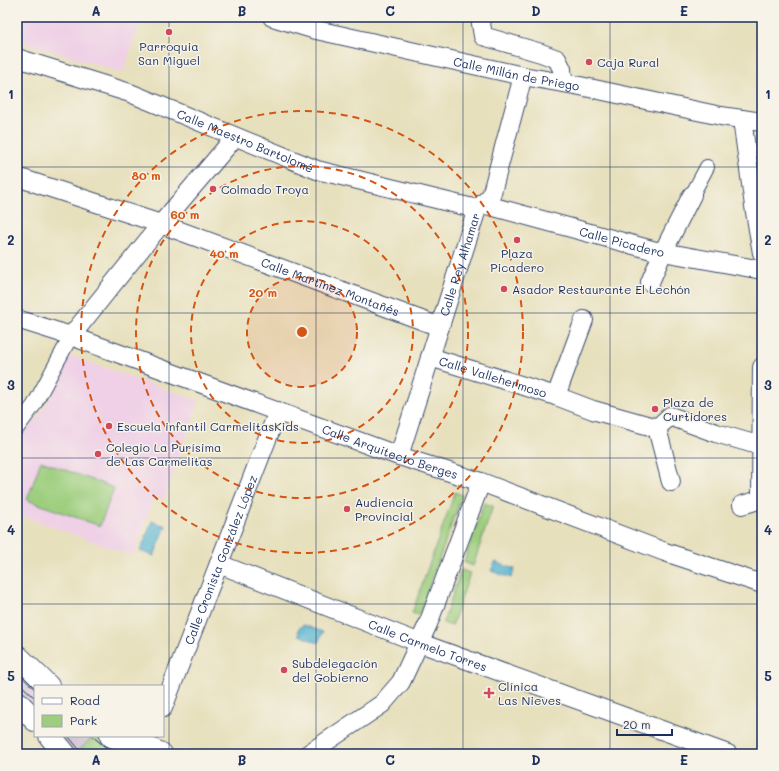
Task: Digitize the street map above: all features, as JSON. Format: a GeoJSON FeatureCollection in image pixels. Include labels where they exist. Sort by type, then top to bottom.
{"type":"FeatureCollection","features":[{"type":"Feature","properties":{"kind":"main road"},"geometry":{"type":"LineString","coordinates":[[17,656],[47,685]]}},
{"type":"Feature","properties":{"kind":"main road"},"geometry":{"type":"LineString","coordinates":[[17,702],[34,719]]}},
{"type":"Feature","properties":{"kind":"main road"},"geometry":{"type":"LineString","coordinates":[[51,737],[65,754]]}},
{"type":"Feature","properties":{"kind":"main road"},"geometry":{"type":"LineString","coordinates":[[111,737],[152,745]]}},
{"type":"Feature","properties":{"kind":"street","name":"Calle Millán de Priego"},"geometry":{"type":"LineString","coordinates":[[272,17],[312,29],[523,76],[580,86],[721,116],[762,122]]}},
{"type":"Feature","properties":{"kind":"street"},"geometry":{"type":"LineString","coordinates":[[480,17],[483,36],[557,59],[562,69],[563,84]]}},
{"type":"Feature","properties":{"kind":"street","name":"Calle Maestro Bartolomé"},"geometry":{"type":"LineString","coordinates":[[17,58],[130,93],[317,170],[480,206]]}},
{"type":"Feature","properties":{"kind":"street","name":"Calle Rey Alhamar"},"geometry":{"type":"LineString","coordinates":[[399,456],[480,206],[491,196],[523,76]]}},
{"type":"Feature","properties":{"kind":"street"},"geometry":{"type":"LineString","coordinates":[[742,119],[762,253]]}},
{"type":"Feature","properties":{"kind":"street"},"geometry":{"type":"LineString","coordinates":[[17,428],[34,405],[71,336],[161,224],[235,137]]}},
{"type":"Feature","properties":{"kind":"street"},"geometry":{"type":"LineString","coordinates":[[650,282],[663,252],[707,167]]}},
{"type":"Feature","properties":{"kind":"street","name":"Calle Martínez Montañés"},"geometry":{"type":"LineString","coordinates":[[17,177],[161,224],[440,326]]}},
{"type":"Feature","properties":{"kind":"street","name":"Calle Picadero"},"geometry":{"type":"LineString","coordinates":[[480,206],[652,250],[762,270]]}},
{"type":"Feature","properties":{"kind":"street","name":"Calle Arquitecto Berges"},"geometry":{"type":"LineString","coordinates":[[17,319],[71,336],[399,456],[481,482],[665,552],[762,584]]}},
{"type":"Feature","properties":{"kind":"street","name":"Calle Vallehermoso"},"geometry":{"type":"LineString","coordinates":[[556,396],[584,320]]}},
{"type":"Feature","properties":{"kind":"street","name":"Calle Vallehermoso"},"geometry":{"type":"LineString","coordinates":[[430,357],[556,396],[593,410],[657,428]]}},
{"type":"Feature","properties":{"kind":"street"},"geometry":{"type":"LineString","coordinates":[[742,505],[762,499],[762,367]]}},
{"type":"Feature","properties":{"kind":"street","name":"Calle Cronista González López"},"geometry":{"type":"LineString","coordinates":[[164,705],[278,411]]}},
{"type":"Feature","properties":{"kind":"street"},"geometry":{"type":"LineString","coordinates":[[671,482],[657,428],[670,416],[716,433],[761,446]]}},
{"type":"Feature","properties":{"kind":"street"},"geometry":{"type":"LineString","coordinates":[[308,754],[382,704],[401,682],[420,644],[481,482]]}},
{"type":"Feature","properties":{"kind":"street","name":"Calle Carmelo Torres"},"geometry":{"type":"LineString","coordinates":[[219,564],[420,644],[728,754]]}},
{"type":"Feature","properties":{"kind":"shaded area"},"geometry":{"type":"Polygon","coordinates":[[[17,17],[142,17],[123,73],[17,40],[17,17]]]}},
{"type":"Feature","properties":{"kind":"shaded area","name":"Colegio La Purísima de Las Carmelitas"},"geometry":{"type":"Polygon","coordinates":[[[68,355],[199,401],[164,500],[154,497],[133,556],[17,514],[17,440],[35,421],[54,392],[68,355]]]}},
{"type":"Feature","properties":{"kind":"shaded area"},"geometry":{"type":"Polygon","coordinates":[[[17,662],[34,685],[34,707],[17,690],[17,662]]]}},
{"type":"Feature","properties":{"kind":"shaded area"},"geometry":{"type":"Polygon","coordinates":[[[63,737],[103,737],[125,754],[77,754],[63,737]]]}},
{"type":"Feature","properties":{"kind":"green space"},"geometry":{"type":"Polygon","coordinates":[[[41,461],[114,488],[100,526],[27,500],[41,461]]]}},
{"type":"Feature","properties":{"kind":"green space"},"geometry":{"type":"Polygon","coordinates":[[[455,492],[462,495],[419,615],[412,613],[455,492]]]}},
{"type":"Feature","properties":{"kind":"green space"},"geometry":{"type":"Polygon","coordinates":[[[484,503],[493,506],[473,566],[464,562],[484,503]]]}},
{"type":"Feature","properties":{"kind":"green space"},"geometry":{"type":"Polygon","coordinates":[[[461,570],[470,573],[452,626],[443,623],[461,570]]]}},
{"type":"Feature","properties":{"kind":"green space"},"geometry":{"type":"Polygon","coordinates":[[[93,737],[96,737],[102,741],[145,754],[75,754],[93,737]]]}},
{"type":"Feature","properties":{"kind":"water"},"geometry":{"type":"Polygon","coordinates":[[[152,521],[166,526],[154,556],[140,551],[152,521]]]}},
{"type":"Feature","properties":{"kind":"water"},"geometry":{"type":"Polygon","coordinates":[[[495,562],[515,569],[511,578],[491,571],[495,562]]]}},
{"type":"Feature","properties":{"kind":"water"},"geometry":{"type":"Polygon","coordinates":[[[304,625],[323,632],[318,643],[299,635],[298,629],[304,625]]]}},
{"type":"Feature","properties":{"kind":"tram line"},"geometry":{"type":"LineString","coordinates":[[17,670],[34,687]]}},
{"type":"Feature","properties":{"kind":"tram line"},"geometry":{"type":"LineString","coordinates":[[17,681],[34,697]]}},
{"type":"Feature","properties":{"kind":"tram line"},"geometry":{"type":"LineString","coordinates":[[69,737],[83,754]]}},
{"type":"Feature","properties":{"kind":"tram line"},"geometry":{"type":"LineString","coordinates":[[93,737],[114,754]]}},
{"type":"Feature","properties":{"kind":"place","name":"Parroquia San Miguel"},"geometry":{"type":"Point","coordinates":[169,32]}},
{"type":"Feature","properties":{"kind":"place","name":"Caja Rural"},"geometry":{"type":"Point","coordinates":[589,62]}},
{"type":"Feature","properties":{"kind":"place","name":"Colmado Troya"},"geometry":{"type":"Point","coordinates":[213,189]}},
{"type":"Feature","properties":{"kind":"place","name":"Plaza Picadero"},"geometry":{"type":"Point","coordinates":[517,240]}},
{"type":"Feature","properties":{"kind":"place","name":"Asador Restaurante El Lechón"},"geometry":{"type":"Point","coordinates":[504,289]}},
{"type":"Feature","properties":{"kind":"place","name":"Plaza de Curtidores"},"geometry":{"type":"Point","coordinates":[655,409]}},
{"type":"Feature","properties":{"kind":"place","name":"Escuela infantil CarmelitasKids"},"geometry":{"type":"Point","coordinates":[109,426]}},
{"type":"Feature","properties":{"kind":"place","name":"Colegio La Purísima de Las Carmelitas"},"geometry":{"type":"Point","coordinates":[98,454]}},
{"type":"Feature","properties":{"kind":"place","name":"Audiencia Provincial"},"geometry":{"type":"Point","coordinates":[347,509]}},
{"type":"Feature","properties":{"kind":"place","name":"Subdelegación del Gobierno"},"geometry":{"type":"Point","coordinates":[284,670]}},
{"type":"Feature","properties":{"kind":"place","name":"Clínica Las Nieves"},"geometry":{"type":"Point","coordinates":[489,693]}}]}
